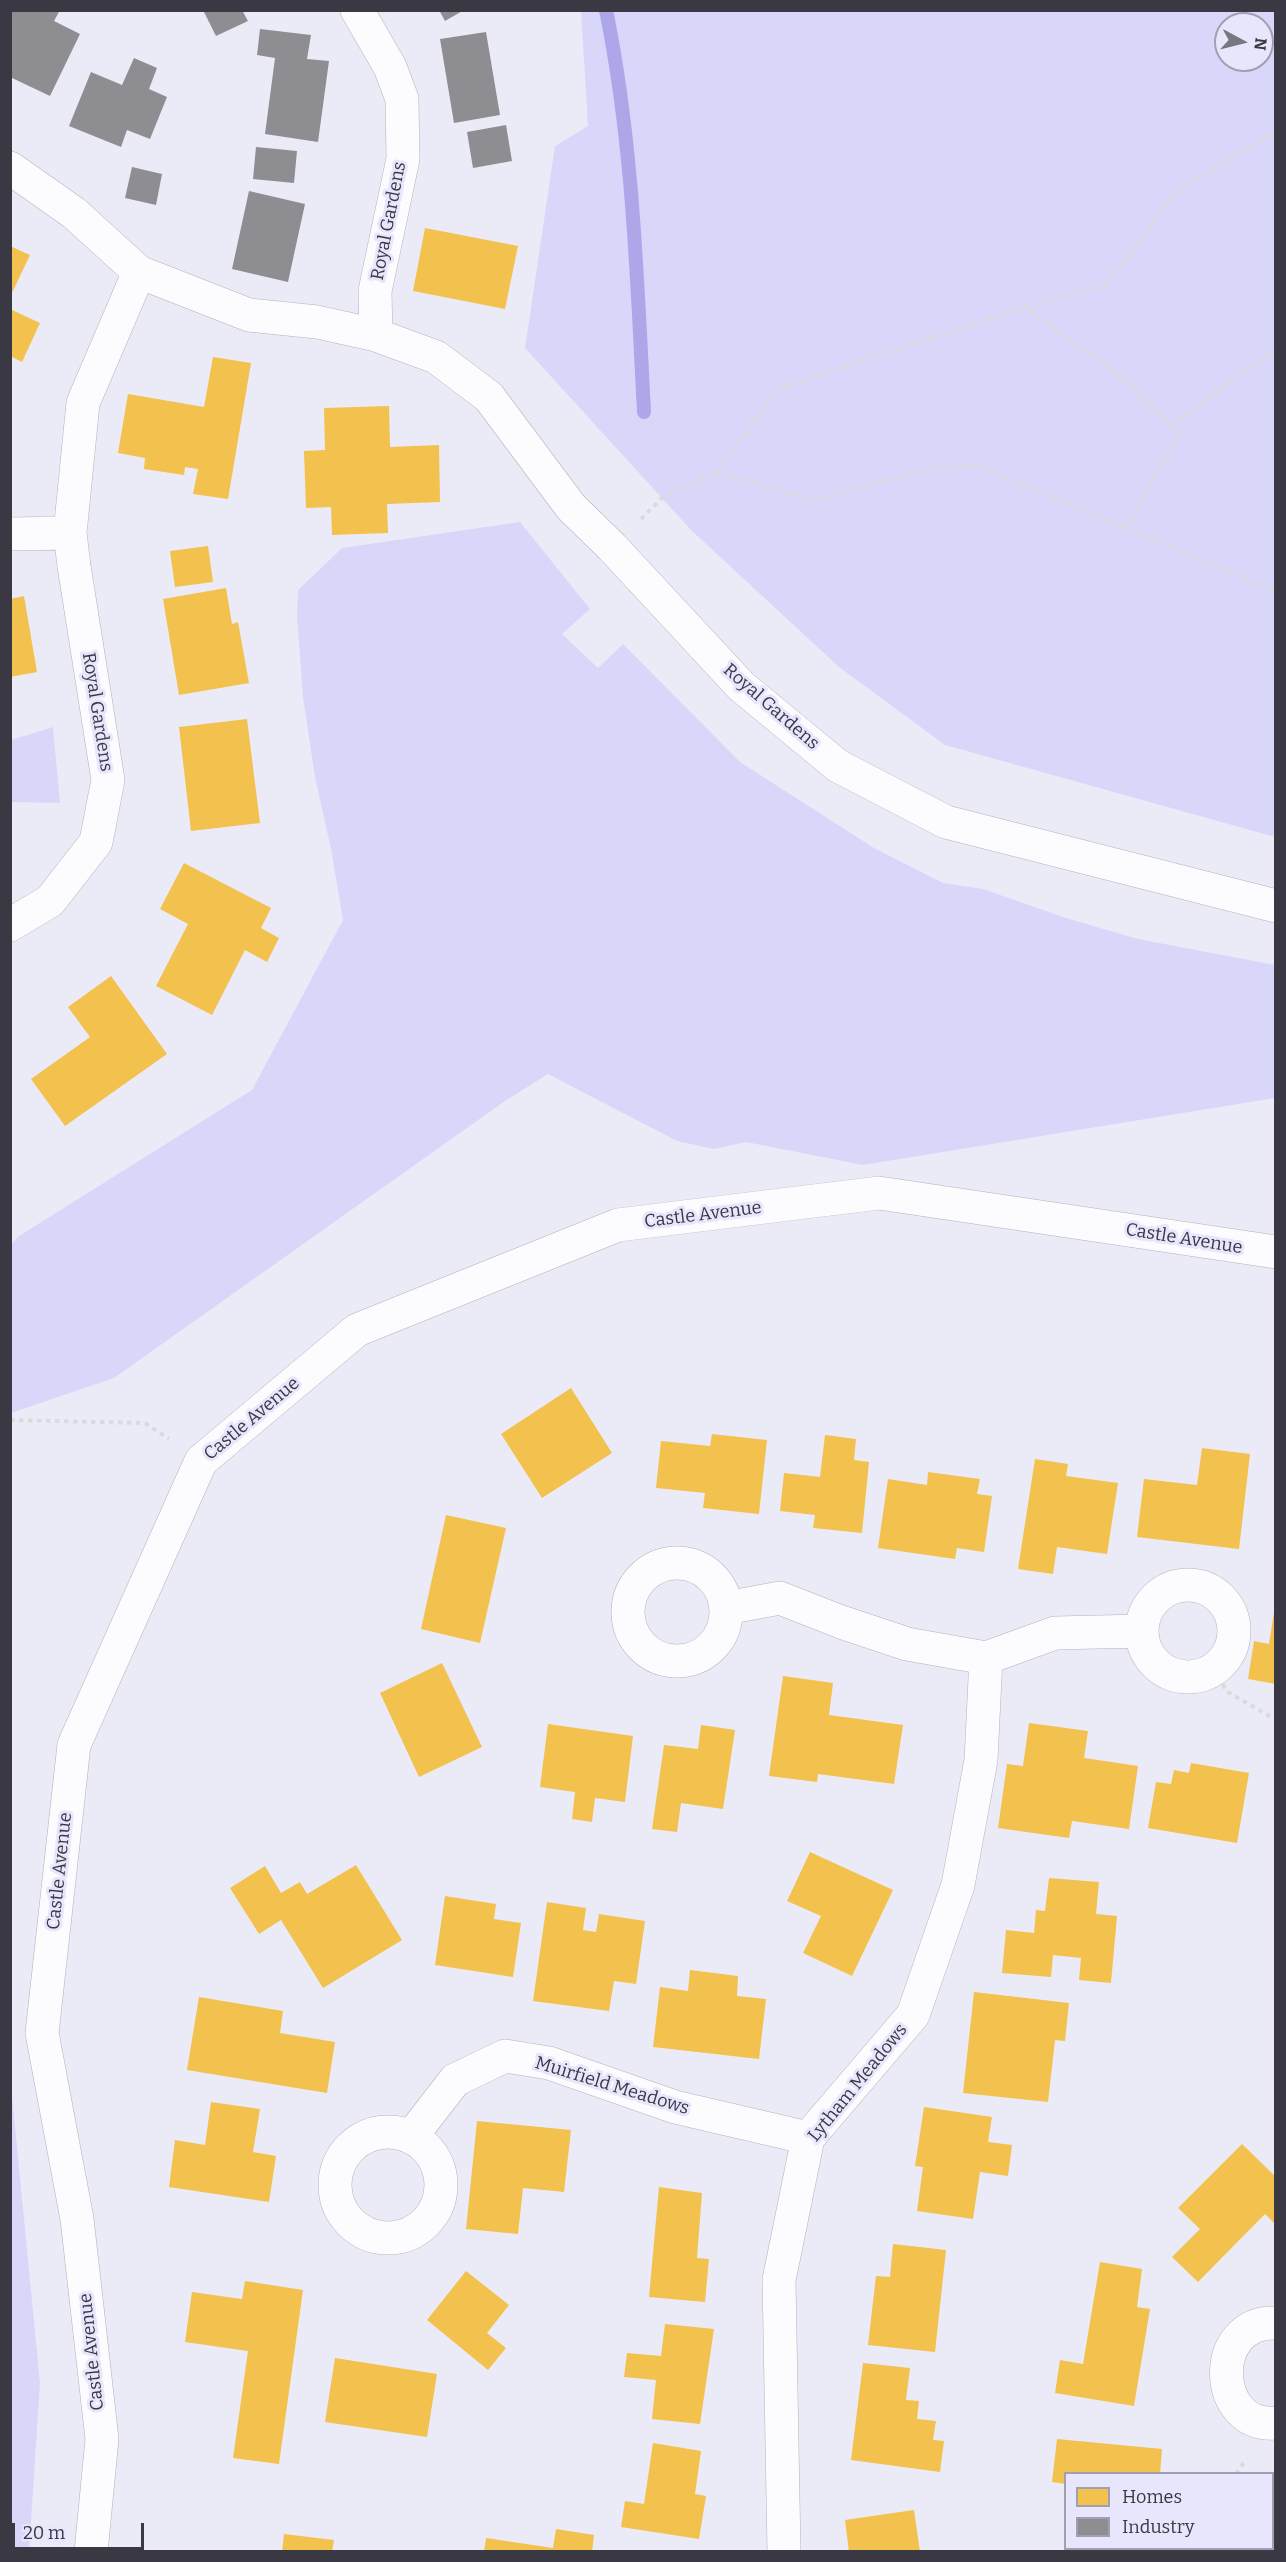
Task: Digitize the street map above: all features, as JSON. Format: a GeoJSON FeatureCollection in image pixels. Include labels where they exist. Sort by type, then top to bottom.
{"type":"FeatureCollection","features":[{"type":"Feature","properties":{"kind":"street","name":"Royal Gardens"},"geometry":{"type":"LineString","coordinates":[[357,10],[390,67],[402,99],[403,159],[375,291],[376,335]]}},
{"type":"Feature","properties":{"kind":"street","name":"Royal Gardens"},"geometry":{"type":"LineString","coordinates":[[10,168],[74,213],[138,272],[249,315],[317,322],[376,335],[436,357],[489,398],[571,507],[612,547],[741,686],[838,766],[946,822],[1275,906]]}},
{"type":"Feature","properties":{"kind":"street","name":"Royal Gardens"},"geometry":{"type":"LineString","coordinates":[[10,925],[50,901],[96,842],[108,780],[70,533],[83,403],[138,272]]}},
{"type":"Feature","properties":{"kind":"street"},"geometry":{"type":"LineString","coordinates":[[10,534],[70,533]]}},
{"type":"Feature","properties":{"kind":"street","name":"Castle Avenue"},"geometry":{"type":"LineString","coordinates":[[91,2552],[102,2439],[77,2219],[42,2033],[74,1745],[201,1461],[357,1329],[618,1225],[879,1193],[1275,1252]]}},
{"type":"Feature","properties":{"kind":"street"},"geometry":{"type":"LineString","coordinates":[[1189,1584],[1203,1587],[1216,1594],[1226,1605],[1232,1617],[1234,1631],[1225,1658],[1215,1668],[1203,1674],[1188,1677],[1168,1672],[1151,1658],[1144,1645],[1142,1631],[1144,1617],[1151,1604],[1161,1593],[1189,1584]]}},
{"type":"Feature","properties":{"kind":"street"},"geometry":{"type":"LineString","coordinates":[[726,1608],[780,1598],[907,1644],[986,1658],[1055,1633],[1142,1631]]}},
{"type":"Feature","properties":{"kind":"street","name":"Lytham Meadows"},"geometry":{"type":"LineString","coordinates":[[784,2552],[779,2280],[808,2138],[913,2015],[958,1885],[981,1760],[986,1658]]}},
{"type":"Feature","properties":{"kind":"street","name":"Muirfield Meadows"},"geometry":{"type":"LineString","coordinates":[[411,2136],[455,2080],[505,2055],[549,2063],[675,2107],[808,2138]]}},
{"type":"Feature","properties":{"kind":"street"},"geometry":{"type":"LineString","coordinates":[[1275,2323],[1254,2328],[1241,2337],[1230,2350],[1225,2366],[1226,2382],[1231,2397],[1241,2410],[1255,2419],[1275,2422]]}},
{"type":"Feature","properties":{"kind":"path"},"geometry":{"type":"LineString","coordinates":[[612,547],[662,498],[718,472],[778,389],[1024,307],[1106,286],[1176,192],[1275,132]]}},
{"type":"Feature","properties":{"kind":"path"},"geometry":{"type":"LineString","coordinates":[[1024,307],[1117,374],[1180,433],[1126,528]]}},
{"type":"Feature","properties":{"kind":"path"},"geometry":{"type":"LineString","coordinates":[[1171,425],[1275,349]]}},
{"type":"Feature","properties":{"kind":"path"},"geometry":{"type":"LineString","coordinates":[[718,472],[814,500],[932,468],[978,466],[1275,591]]}},
{"type":"Feature","properties":{"kind":"path"},"geometry":{"type":"LineString","coordinates":[[10,1420],[145,1422],[201,1461]]}},
{"type":"Feature","properties":{"kind":"path"},"geometry":{"type":"LineString","coordinates":[[1215,1668],[1226,1691],[1275,1720]]}},
{"type":"Feature","properties":{"kind":"shaded area"},"geometry":{"type":"Polygon","coordinates":[[[581,11],[1275,11],[1275,837],[945,745],[839,667],[692,531],[525,348],[555,146],[588,126],[581,11]]]}},
{"type":"Feature","properties":{"kind":"shaded area"},"geometry":{"type":"Polygon","coordinates":[[[520,522],[590,609],[562,634],[598,668],[623,644],[740,762],[874,848],[943,883],[983,889],[1066,918],[1138,939],[1275,965],[1275,1098],[863,1165],[746,1142],[714,1149],[677,1141],[548,1074],[505,1101],[114,1378],[11,1413],[11,1244],[19,1236],[252,1090],[343,920],[331,849],[315,777],[303,697],[297,617],[298,590],[342,548],[520,522]]]}},
{"type":"Feature","properties":{"kind":"shaded area"},"geometry":{"type":"Polygon","coordinates":[[[53,727],[60,803],[11,802],[11,740],[53,727]]]}},
{"type":"Feature","properties":{"kind":"shaded area"},"geometry":{"type":"Polygon","coordinates":[[[10,2075],[40,2383],[29,2552],[10,2551],[10,2075]]]}},
{"type":"Feature","properties":{"kind":"building: Homes"},"geometry":{"type":"Polygon","coordinates":[[[425,228],[518,246],[505,309],[413,291],[425,228]]]}},
{"type":"Feature","properties":{"kind":"building: Homes"},"geometry":{"type":"Polygon","coordinates":[[[10,246],[30,255],[10,297],[10,246]]]}},
{"type":"Feature","properties":{"kind":"building: Homes"},"geometry":{"type":"Polygon","coordinates":[[[10,309],[40,323],[22,362],[10,356],[10,309]]]}},
{"type":"Feature","properties":{"kind":"building: Homes"},"geometry":{"type":"Polygon","coordinates":[[[213,357],[251,363],[228,499],[193,494],[198,469],[185,467],[184,475],[144,469],[145,458],[118,453],[128,394],[204,407],[213,357]]]}},
{"type":"Feature","properties":{"kind":"building: Homes"},"geometry":{"type":"Polygon","coordinates":[[[389,406],[390,447],[439,445],[440,502],[387,504],[388,533],[332,535],[331,507],[306,508],[304,451],[325,450],[324,408],[389,406]]]}},
{"type":"Feature","properties":{"kind":"building: Homes"},"geometry":{"type":"Polygon","coordinates":[[[208,546],[213,582],[175,587],[170,551],[208,546]]]}},
{"type":"Feature","properties":{"kind":"building: Homes"},"geometry":{"type":"Polygon","coordinates":[[[226,588],[232,624],[238,622],[249,683],[179,695],[163,599],[226,588]]]}},
{"type":"Feature","properties":{"kind":"building: Homes"},"geometry":{"type":"Polygon","coordinates":[[[24,596],[37,672],[10,677],[10,599],[24,596]]]}},
{"type":"Feature","properties":{"kind":"building: Homes"},"geometry":{"type":"Polygon","coordinates":[[[247,719],[260,823],[191,831],[179,727],[247,719]]]}},
{"type":"Feature","properties":{"kind":"building: Homes"},"geometry":{"type":"Polygon","coordinates":[[[184,863],[271,908],[261,928],[279,938],[267,962],[245,950],[212,1015],[156,986],[188,924],[160,909],[184,863]]]}},
{"type":"Feature","properties":{"kind":"building: Homes"},"geometry":{"type":"Polygon","coordinates":[[[111,976],[167,1054],[65,1126],[31,1079],[90,1037],[68,1007],[111,976]]]}},
{"type":"Feature","properties":{"kind":"building: Homes"},"geometry":{"type":"Polygon","coordinates":[[[571,1388],[612,1453],[542,1498],[501,1434],[571,1388]]]}},
{"type":"Feature","properties":{"kind":"building: Homes"},"geometry":{"type":"Polygon","coordinates":[[[712,1434],[767,1440],[759,1514],[703,1508],[705,1493],[656,1488],[661,1441],[710,1446],[712,1434]]]}},
{"type":"Feature","properties":{"kind":"building: Homes"},"geometry":{"type":"Polygon","coordinates":[[[825,1435],[856,1439],[854,1460],[869,1462],[862,1533],[813,1528],[815,1515],[780,1511],[784,1473],[820,1477],[825,1435]]]}},
{"type":"Feature","properties":{"kind":"building: Homes"},"geometry":{"type":"Polygon","coordinates":[[[1202,1448],[1250,1454],[1239,1549],[1137,1537],[1144,1479],[1197,1485],[1202,1448]]]}},
{"type":"Feature","properties":{"kind":"building: Homes"},"geometry":{"type":"Polygon","coordinates":[[[1035,1459],[1068,1464],[1066,1476],[1118,1483],[1107,1554],[1057,1547],[1053,1574],[1018,1569],[1035,1459]]]}},
{"type":"Feature","properties":{"kind":"building: Homes"},"geometry":{"type":"Polygon","coordinates":[[[928,1472],[980,1479],[977,1494],[992,1496],[984,1552],[957,1548],[955,1559],[878,1548],[888,1479],[927,1485],[928,1472]]]}},
{"type":"Feature","properties":{"kind":"building: Homes"},"geometry":{"type":"Polygon","coordinates":[[[446,1515],[506,1528],[480,1643],[421,1629],[446,1515]]]}},
{"type":"Feature","properties":{"kind":"building: Homes"},"geometry":{"type":"Polygon","coordinates":[[[1274,1612],[1276,1684],[1248,1679],[1254,1641],[1269,1644],[1274,1612]]]}},
{"type":"Feature","properties":{"kind":"building: Homes"},"geometry":{"type":"Polygon","coordinates":[[[442,1663],[482,1747],[419,1777],[380,1693],[442,1663]]]}},
{"type":"Feature","properties":{"kind":"building: Homes"},"geometry":{"type":"Polygon","coordinates":[[[783,1676],[833,1683],[829,1715],[903,1725],[894,1784],[818,1774],[817,1782],[769,1776],[783,1676]]]}},
{"type":"Feature","properties":{"kind":"building: Homes"},"geometry":{"type":"Polygon","coordinates":[[[1029,1723],[1088,1731],[1084,1758],[1138,1766],[1129,1829],[1072,1821],[1069,1838],[998,1828],[1007,1764],[1023,1766],[1029,1723]]]}},
{"type":"Feature","properties":{"kind":"building: Homes"},"geometry":{"type":"Polygon","coordinates":[[[548,1724],[633,1736],[625,1802],[595,1798],[592,1822],[572,1819],[575,1792],[540,1787],[548,1724]]]}},
{"type":"Feature","properties":{"kind":"building: Homes"},"geometry":{"type":"Polygon","coordinates":[[[701,1725],[735,1730],[723,1809],[681,1803],[677,1832],[652,1829],[664,1745],[698,1749],[701,1725]]]}},
{"type":"Feature","properties":{"kind":"building: Homes"},"geometry":{"type":"Polygon","coordinates":[[[1191,1763],[1249,1773],[1237,1843],[1148,1828],[1156,1782],[1171,1784],[1174,1770],[1189,1773],[1191,1763]]]}},
{"type":"Feature","properties":{"kind":"building: Homes"},"geometry":{"type":"Polygon","coordinates":[[[810,1852],[893,1890],[852,1976],[803,1953],[821,1916],[787,1901],[810,1852]]]}},
{"type":"Feature","properties":{"kind":"building: Homes"},"geometry":{"type":"Polygon","coordinates":[[[356,1865],[402,1940],[323,1988],[281,1920],[259,1934],[230,1888],[265,1866],[281,1893],[300,1882],[307,1894],[356,1865]]]}},
{"type":"Feature","properties":{"kind":"building: Homes"},"geometry":{"type":"Polygon","coordinates":[[[1049,1878],[1099,1882],[1096,1914],[1117,1916],[1111,1983],[1079,1980],[1081,1958],[1053,1955],[1051,1977],[1002,1973],[1006,1930],[1034,1933],[1036,1910],[1045,1911],[1049,1878]]]}},
{"type":"Feature","properties":{"kind":"building: Homes"},"geometry":{"type":"Polygon","coordinates":[[[445,1896],[496,1904],[494,1919],[521,1923],[513,1977],[435,1965],[445,1896]]]}},
{"type":"Feature","properties":{"kind":"building: Homes"},"geometry":{"type":"Polygon","coordinates":[[[547,1902],[586,1908],[583,1930],[596,1932],[599,1914],[645,1921],[636,1984],[614,1981],[609,2011],[533,2001],[547,1902]]]}},
{"type":"Feature","properties":{"kind":"building: Homes"},"geometry":{"type":"Polygon","coordinates":[[[690,1970],[738,1976],[737,1996],[766,1999],[759,2059],[653,2047],[660,1987],[688,1991],[690,1970]]]}},
{"type":"Feature","properties":{"kind":"building: Homes"},"geometry":{"type":"Polygon","coordinates":[[[974,1992],[1069,2003],[1065,2041],[1055,2040],[1048,2102],[963,2093],[974,1992]]]}},
{"type":"Feature","properties":{"kind":"building: Homes"},"geometry":{"type":"Polygon","coordinates":[[[199,1997],[283,2011],[280,2033],[335,2042],[327,2093],[187,2070],[199,1997]]]}},
{"type":"Feature","properties":{"kind":"building: Homes"},"geometry":{"type":"Polygon","coordinates":[[[211,2102],[260,2109],[253,2152],[276,2156],[269,2202],[169,2187],[175,2140],[205,2145],[211,2102]]]}},
{"type":"Feature","properties":{"kind":"building: Homes"},"geometry":{"type":"Polygon","coordinates":[[[924,2107],[992,2117],[988,2142],[1012,2145],[1008,2176],[980,2172],[973,2219],[917,2211],[923,2167],[915,2166],[924,2107]]]}},
{"type":"Feature","properties":{"kind":"building: Homes"},"geometry":{"type":"Polygon","coordinates":[[[477,2121],[571,2130],[564,2192],[523,2188],[518,2234],[466,2229],[477,2121]]]}},
{"type":"Feature","properties":{"kind":"building: Homes"},"geometry":{"type":"Polygon","coordinates":[[[1242,2144],[1276,2177],[1276,2225],[1265,2214],[1198,2282],[1172,2257],[1200,2229],[1178,2208],[1242,2144]]]}},
{"type":"Feature","properties":{"kind":"building: Homes"},"geometry":{"type":"Polygon","coordinates":[[[659,2187],[702,2193],[697,2258],[709,2259],[705,2302],[649,2297],[659,2187]]]}},
{"type":"Feature","properties":{"kind":"building: Homes"},"geometry":{"type":"Polygon","coordinates":[[[893,2244],[946,2250],[935,2352],[868,2345],[876,2276],[890,2277],[893,2244]]]}},
{"type":"Feature","properties":{"kind":"building: Homes"},"geometry":{"type":"Polygon","coordinates":[[[1100,2262],[1142,2269],[1137,2307],[1150,2309],[1134,2406],[1055,2393],[1060,2360],[1083,2364],[1100,2262]]]}},
{"type":"Feature","properties":{"kind":"building: Homes"},"geometry":{"type":"Polygon","coordinates":[[[466,2271],[509,2305],[487,2333],[506,2348],[488,2370],[427,2320],[466,2271]]]}},
{"type":"Feature","properties":{"kind":"building: Homes"},"geometry":{"type":"Polygon","coordinates":[[[245,2281],[303,2290],[279,2464],[233,2458],[248,2351],[185,2342],[192,2292],[242,2299],[245,2281]]]}},
{"type":"Feature","properties":{"kind":"building: Homes"},"geometry":{"type":"Polygon","coordinates":[[[665,2324],[714,2329],[700,2424],[652,2419],[656,2380],[624,2377],[627,2353],[661,2356],[665,2324]]]}},
{"type":"Feature","properties":{"kind":"building: Homes"},"geometry":{"type":"Polygon","coordinates":[[[335,2358],[437,2374],[427,2437],[325,2422],[335,2358]]]}},
{"type":"Feature","properties":{"kind":"building: Homes"},"geometry":{"type":"Polygon","coordinates":[[[863,2363],[910,2368],[906,2400],[919,2401],[917,2419],[936,2421],[933,2440],[944,2441],[940,2472],[851,2460],[863,2363]]]}},
{"type":"Feature","properties":{"kind":"building: Homes"},"geometry":{"type":"Polygon","coordinates":[[[1057,2439],[1162,2449],[1160,2472],[1064,2472],[1064,2484],[1052,2482],[1057,2439]]]}},
{"type":"Feature","properties":{"kind":"building: Homes"},"geometry":{"type":"Polygon","coordinates":[[[653,2443],[701,2451],[695,2494],[706,2496],[699,2539],[621,2527],[625,2501],[644,2504],[653,2443]]]}},
{"type":"Feature","properties":{"kind":"building: Homes"},"geometry":{"type":"Polygon","coordinates":[[[914,2510],[920,2552],[849,2552],[845,2520],[914,2510]]]}},
{"type":"Feature","properties":{"kind":"building: Homes"},"geometry":{"type":"Polygon","coordinates":[[[556,2529],[594,2535],[592,2552],[484,2552],[486,2538],[553,2548],[556,2529]]]}},
{"type":"Feature","properties":{"kind":"building: Homes"},"geometry":{"type":"Polygon","coordinates":[[[284,2534],[334,2540],[332,2552],[282,2552],[284,2534]]]}},
{"type":"Feature","properties":{"kind":"building: Industry"},"geometry":{"type":"Polygon","coordinates":[[[10,10],[60,10],[54,21],[80,34],[50,96],[10,77],[10,10]]]}},
{"type":"Feature","properties":{"kind":"building: Industry"},"geometry":{"type":"Polygon","coordinates":[[[203,10],[242,10],[248,21],[216,36],[203,10]]]}},
{"type":"Feature","properties":{"kind":"building: Industry"},"geometry":{"type":"Polygon","coordinates":[[[439,10],[464,10],[445,21],[439,10]]]}},
{"type":"Feature","properties":{"kind":"building: Industry"},"geometry":{"type":"Polygon","coordinates":[[[260,29],[311,35],[307,59],[329,61],[318,142],[265,134],[275,58],[257,55],[260,29]]]}},
{"type":"Feature","properties":{"kind":"building: Industry"},"geometry":{"type":"Polygon","coordinates":[[[486,32],[500,115],[454,123],[440,39],[486,32]]]}},
{"type":"Feature","properties":{"kind":"building: Industry"},"geometry":{"type":"Polygon","coordinates":[[[134,58],[157,68],[149,89],[167,97],[150,139],[127,130],[121,147],[69,126],[91,72],[122,85],[134,58]]]}},
{"type":"Feature","properties":{"kind":"building: Industry"},"geometry":{"type":"Polygon","coordinates":[[[506,125],[512,161],[473,168],[467,132],[506,125]]]}},
{"type":"Feature","properties":{"kind":"building: Industry"},"geometry":{"type":"Polygon","coordinates":[[[256,147],[297,151],[294,183],[253,179],[256,147]]]}},
{"type":"Feature","properties":{"kind":"building: Industry"},"geometry":{"type":"Polygon","coordinates":[[[132,167],[162,174],[156,205],[125,198],[132,167]]]}},
{"type":"Feature","properties":{"kind":"building: Industry"},"geometry":{"type":"Polygon","coordinates":[[[249,191],[305,204],[288,282],[232,269],[249,191]]]}},
{"type":"Feature","properties":{"kind":"waterway"},"geometry":{"type":"LineString","coordinates":[[606,10],[628,160],[644,412]]}}]}
